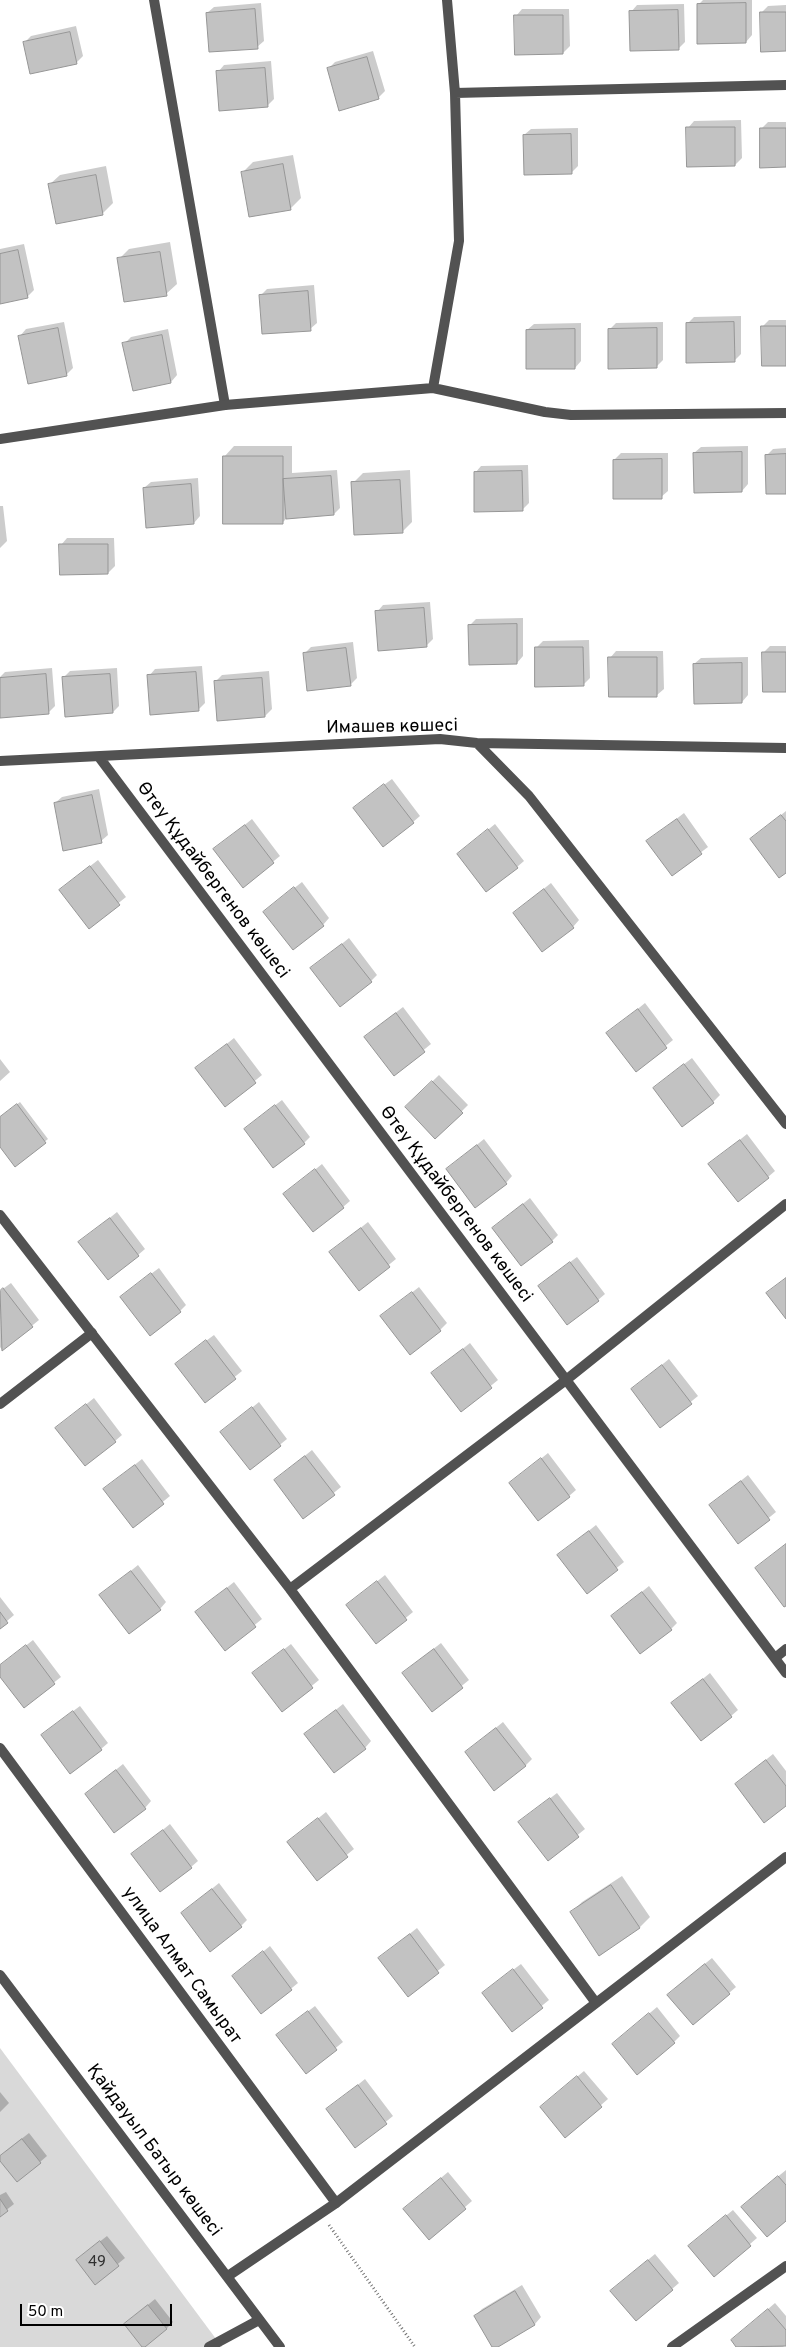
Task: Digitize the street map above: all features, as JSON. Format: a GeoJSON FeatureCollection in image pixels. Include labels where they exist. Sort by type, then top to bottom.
{"type":"FeatureCollection","features":[{"type":"Feature","properties":{"kind":"street"},"geometry":{"type":"LineString","coordinates":[[154,0],[225,405]]}},
{"type":"Feature","properties":{"kind":"street"},"geometry":{"type":"LineString","coordinates":[[432,388],[459,242],[455,92],[447,0]]}},
{"type":"Feature","properties":{"kind":"street"},"geometry":{"type":"LineString","coordinates":[[455,92],[786,85]]}},
{"type":"Feature","properties":{"kind":"street"},"geometry":{"type":"LineString","coordinates":[[0,439],[225,405],[432,388],[545,412],[571,415],[786,413]]}},
{"type":"Feature","properties":{"kind":"street","name":"Имашев көшесі"},"geometry":{"type":"LineString","coordinates":[[0,761],[440,739],[477,743],[786,748]]}},
{"type":"Feature","properties":{"kind":"street"},"geometry":{"type":"LineString","coordinates":[[477,743],[529,796],[786,1124]]}},
{"type":"Feature","properties":{"kind":"street","name":"Өтеу Құдайбергенов көшесі"},"geometry":{"type":"LineString","coordinates":[[99,757],[786,1673]]}},
{"type":"Feature","properties":{"kind":"street"},"geometry":{"type":"LineString","coordinates":[[290,1589],[566,1380],[786,1204]]}},
{"type":"Feature","properties":{"kind":"street"},"geometry":{"type":"LineString","coordinates":[[0,1215],[290,1589],[596,2003]]}},
{"type":"Feature","properties":{"kind":"street"},"geometry":{"type":"LineString","coordinates":[[0,1404],[92,1333]]}},
{"type":"Feature","properties":{"kind":"street"},"geometry":{"type":"LineString","coordinates":[[775,1658],[786,1649]]}},
{"type":"Feature","properties":{"kind":"street","name":"улица Алмат Самырат"},"geometry":{"type":"LineString","coordinates":[[0,1748],[336,2203]]}},
{"type":"Feature","properties":{"kind":"street"},"geometry":{"type":"LineString","coordinates":[[228,2276],[336,2203],[786,1857]]}},
{"type":"Feature","properties":{"kind":"street","name":"Қайдауыл Батыр көшесі"},"geometry":{"type":"LineString","coordinates":[[0,1975],[280,2347]]}},
{"type":"Feature","properties":{"kind":"street"},"geometry":{"type":"LineString","coordinates":[[672,2347],[786,2266]]}},
{"type":"Feature","properties":{"kind":"street"},"geometry":{"type":"LineString","coordinates":[[209,2347],[260,2320]]}},
{"type":"Feature","properties":{"kind":"path"},"geometry":{"type":"LineString","coordinates":[[320,2214],[415,2347]]}},
{"type":"Feature","properties":{"kind":"shaded area"},"geometry":{"type":"Polygon","coordinates":[[[0,2048],[222,2347],[0,2347],[0,2048]]]}},
{"type":"Feature","properties":{"kind":"building"},"geometry":{"type":"Polygon","coordinates":[[[746,3],[746,43],[697,44],[697,4],[746,3]]]}},
{"type":"Feature","properties":{"kind":"building"},"geometry":{"type":"Polygon","coordinates":[[[255,9],[258,49],[209,52],[206,13],[255,9]]]}},
{"type":"Feature","properties":{"kind":"building"},"geometry":{"type":"Polygon","coordinates":[[[678,10],[679,50],[630,51],[629,11],[678,10]]]}},
{"type":"Feature","properties":{"kind":"building"},"geometry":{"type":"Polygon","coordinates":[[[760,12],[786,12],[786,51],[761,52],[760,12]]]}},
{"type":"Feature","properties":{"kind":"building"},"geometry":{"type":"Polygon","coordinates":[[[514,15],[563,15],[563,54],[515,55],[514,15]]]}},
{"type":"Feature","properties":{"kind":"building"},"geometry":{"type":"Polygon","coordinates":[[[70,32],[77,64],[30,74],[23,42],[70,32]]]}},
{"type":"Feature","properties":{"kind":"building"},"geometry":{"type":"Polygon","coordinates":[[[367,57],[379,99],[339,111],[327,68],[367,57]]]}},
{"type":"Feature","properties":{"kind":"building"},"geometry":{"type":"Polygon","coordinates":[[[265,68],[268,107],[219,111],[216,71],[265,68]]]}},
{"type":"Feature","properties":{"kind":"building"},"geometry":{"type":"Polygon","coordinates":[[[686,127],[735,127],[735,166],[687,167],[686,127]]]}},
{"type":"Feature","properties":{"kind":"building"},"geometry":{"type":"Polygon","coordinates":[[[760,128],[786,128],[786,167],[760,168],[760,128]]]}},
{"type":"Feature","properties":{"kind":"building"},"geometry":{"type":"Polygon","coordinates":[[[571,134],[572,174],[524,175],[523,135],[571,134]]]}},
{"type":"Feature","properties":{"kind":"building"},"geometry":{"type":"Polygon","coordinates":[[[283,164],[291,210],[249,217],[241,172],[283,164]]]}},
{"type":"Feature","properties":{"kind":"building"},"geometry":{"type":"Polygon","coordinates":[[[96,175],[103,215],[56,224],[48,184],[96,175]]]}},
{"type":"Feature","properties":{"kind":"building"},"geometry":{"type":"Polygon","coordinates":[[[18,250],[28,298],[0,304],[0,254],[18,250]]]}},
{"type":"Feature","properties":{"kind":"building"},"geometry":{"type":"Polygon","coordinates":[[[160,252],[167,296],[124,302],[117,258],[160,252]]]}},
{"type":"Feature","properties":{"kind":"building"},"geometry":{"type":"Polygon","coordinates":[[[308,291],[311,331],[262,334],[259,295],[308,291]]]}},
{"type":"Feature","properties":{"kind":"building"},"geometry":{"type":"Polygon","coordinates":[[[734,322],[735,362],[686,363],[686,323],[734,322]]]}},
{"type":"Feature","properties":{"kind":"building"},"geometry":{"type":"Polygon","coordinates":[[[761,326],[786,326],[786,366],[762,366],[761,326]]]}},
{"type":"Feature","properties":{"kind":"building"},"geometry":{"type":"Polygon","coordinates":[[[58,328],[67,376],[28,384],[18,336],[58,328]]]}},
{"type":"Feature","properties":{"kind":"building"},"geometry":{"type":"Polygon","coordinates":[[[657,328],[657,368],[608,369],[608,329],[657,328]]]}},
{"type":"Feature","properties":{"kind":"building"},"geometry":{"type":"Polygon","coordinates":[[[575,329],[575,369],[526,369],[526,330],[575,329]]]}},
{"type":"Feature","properties":{"kind":"building"},"geometry":{"type":"Polygon","coordinates":[[[162,335],[171,383],[133,391],[122,343],[162,335]]]}},
{"type":"Feature","properties":{"kind":"building"},"geometry":{"type":"Polygon","coordinates":[[[742,452],[742,492],[694,493],[693,453],[742,452]]]}},
{"type":"Feature","properties":{"kind":"building"},"geometry":{"type":"Polygon","coordinates":[[[786,454],[786,494],[766,494],[765,455],[786,454]]]}},
{"type":"Feature","properties":{"kind":"building"},"geometry":{"type":"Polygon","coordinates":[[[223,456],[283,456],[283,524],[223,524],[223,456]]]}},
{"type":"Feature","properties":{"kind":"building"},"geometry":{"type":"Polygon","coordinates":[[[662,459],[662,499],[613,499],[613,460],[662,459]]]}},
{"type":"Feature","properties":{"kind":"building"},"geometry":{"type":"Polygon","coordinates":[[[522,471],[523,511],[474,512],[474,472],[522,471]]]}},
{"type":"Feature","properties":{"kind":"building"},"geometry":{"type":"Polygon","coordinates":[[[331,476],[334,515],[286,519],[283,479],[331,476]]]}},
{"type":"Feature","properties":{"kind":"building"},"geometry":{"type":"Polygon","coordinates":[[[400,480],[403,533],[354,535],[351,482],[400,480]]]}},
{"type":"Feature","properties":{"kind":"building"},"geometry":{"type":"Polygon","coordinates":[[[191,484],[194,524],[146,528],[143,488],[191,484]]]}},
{"type":"Feature","properties":{"kind":"building"},"geometry":{"type":"Polygon","coordinates":[[[59,544],[108,544],[108,574],[60,575],[59,544]]]}},
{"type":"Feature","properties":{"kind":"building"},"geometry":{"type":"Polygon","coordinates":[[[424,608],[427,647],[378,651],[375,611],[424,608]]]}},
{"type":"Feature","properties":{"kind":"building"},"geometry":{"type":"Polygon","coordinates":[[[517,624],[517,664],[469,665],[468,625],[517,624]]]}},
{"type":"Feature","properties":{"kind":"building"},"geometry":{"type":"Polygon","coordinates":[[[535,647],[583,647],[584,686],[535,687],[535,647]]]}},
{"type":"Feature","properties":{"kind":"building"},"geometry":{"type":"Polygon","coordinates":[[[346,648],[351,686],[307,691],[303,653],[346,648]]]}},
{"type":"Feature","properties":{"kind":"building"},"geometry":{"type":"Polygon","coordinates":[[[762,652],[786,652],[786,692],[763,692],[762,652]]]}},
{"type":"Feature","properties":{"kind":"building"},"geometry":{"type":"Polygon","coordinates":[[[608,657],[657,657],[657,697],[609,697],[608,657]]]}},
{"type":"Feature","properties":{"kind":"building"},"geometry":{"type":"Polygon","coordinates":[[[742,663],[742,703],[694,704],[693,664],[742,663]]]}},
{"type":"Feature","properties":{"kind":"building"},"geometry":{"type":"Polygon","coordinates":[[[196,672],[199,711],[150,715],[147,675],[196,672]]]}},
{"type":"Feature","properties":{"kind":"building"},"geometry":{"type":"Polygon","coordinates":[[[46,674],[49,714],[0,718],[0,678],[46,674]]]}},
{"type":"Feature","properties":{"kind":"building"},"geometry":{"type":"Polygon","coordinates":[[[110,674],[113,713],[65,717],[62,677],[110,674]]]}},
{"type":"Feature","properties":{"kind":"building"},"geometry":{"type":"Polygon","coordinates":[[[262,678],[265,717],[217,721],[214,681],[262,678]]]}},
{"type":"Feature","properties":{"kind":"building"},"geometry":{"type":"Polygon","coordinates":[[[384,784],[414,823],[383,847],[353,808],[384,784]]]}},
{"type":"Feature","properties":{"kind":"building"},"geometry":{"type":"Polygon","coordinates":[[[92,795],[102,843],[63,851],[54,803],[92,795]]]}},
{"type":"Feature","properties":{"kind":"building"},"geometry":{"type":"Polygon","coordinates":[[[781,815],[786,821],[786,873],[779,878],[750,839],[781,815]]]}},
{"type":"Feature","properties":{"kind":"building"},"geometry":{"type":"Polygon","coordinates":[[[677,819],[702,854],[672,876],[646,841],[677,819]]]}},
{"type":"Feature","properties":{"kind":"building"},"geometry":{"type":"Polygon","coordinates":[[[245,825],[274,863],[243,888],[213,849],[245,825]]]}},
{"type":"Feature","properties":{"kind":"building"},"geometry":{"type":"Polygon","coordinates":[[[488,829],[518,868],[486,892],[457,854],[488,829]]]}},
{"type":"Feature","properties":{"kind":"building"},"geometry":{"type":"Polygon","coordinates":[[[90,866],[120,905],[89,929],[59,890],[90,866]]]}},
{"type":"Feature","properties":{"kind":"building"},"geometry":{"type":"Polygon","coordinates":[[[294,887],[324,926],[293,950],[263,912],[294,887]]]}},
{"type":"Feature","properties":{"kind":"building"},"geometry":{"type":"Polygon","coordinates":[[[544,889],[574,928],[542,952],[513,913],[544,889]]]}},
{"type":"Feature","properties":{"kind":"building"},"geometry":{"type":"Polygon","coordinates":[[[342,944],[372,982],[340,1007],[310,968],[342,944]]]}},
{"type":"Feature","properties":{"kind":"building"},"geometry":{"type":"Polygon","coordinates":[[[638,1009],[667,1048],[636,1072],[606,1033],[638,1009]]]}},
{"type":"Feature","properties":{"kind":"building"},"geometry":{"type":"Polygon","coordinates":[[[396,1013],[425,1052],[394,1076],[364,1037],[396,1013]]]}},
{"type":"Feature","properties":{"kind":"building"},"geometry":{"type":"Polygon","coordinates":[[[227,1044],[256,1083],[225,1107],[195,1068],[227,1044]]]}},
{"type":"Feature","properties":{"kind":"building"},"geometry":{"type":"Polygon","coordinates":[[[684,1064],[714,1103],[682,1127],[653,1088],[684,1064]]]}},
{"type":"Feature","properties":{"kind":"building"},"geometry":{"type":"Polygon","coordinates":[[[432,1081],[463,1113],[435,1139],[405,1107],[432,1081]]]}},
{"type":"Feature","properties":{"kind":"building"},"geometry":{"type":"Polygon","coordinates":[[[17,1104],[46,1143],[15,1167],[0,1147],[0,1117],[17,1104]]]}},
{"type":"Feature","properties":{"kind":"building"},"geometry":{"type":"Polygon","coordinates":[[[275,1105],[305,1144],[273,1168],[244,1129],[275,1105]]]}},
{"type":"Feature","properties":{"kind":"building"},"geometry":{"type":"Polygon","coordinates":[[[740,1140],[769,1178],[738,1202],[708,1164],[740,1140]]]}},
{"type":"Feature","properties":{"kind":"building"},"geometry":{"type":"Polygon","coordinates":[[[477,1145],[507,1184],[475,1208],[446,1169],[477,1145]]]}},
{"type":"Feature","properties":{"kind":"building"},"geometry":{"type":"Polygon","coordinates":[[[315,1169],[344,1208],[313,1232],[283,1194],[315,1169]]]}},
{"type":"Feature","properties":{"kind":"building"},"geometry":{"type":"Polygon","coordinates":[[[523,1204],[553,1242],[521,1266],[492,1228],[523,1204]]]}},
{"type":"Feature","properties":{"kind":"building"},"geometry":{"type":"Polygon","coordinates":[[[110,1218],[139,1256],[108,1280],[78,1242],[110,1218]]]}},
{"type":"Feature","properties":{"kind":"building"},"geometry":{"type":"Polygon","coordinates":[[[361,1228],[390,1267],[359,1291],[329,1252],[361,1228]]]}},
{"type":"Feature","properties":{"kind":"building"},"geometry":{"type":"Polygon","coordinates":[[[570,1262],[599,1301],[567,1325],[538,1286],[570,1262]]]}},
{"type":"Feature","properties":{"kind":"building"},"geometry":{"type":"Polygon","coordinates":[[[151,1273],[181,1312],[150,1336],[120,1297],[151,1273]]]}},
{"type":"Feature","properties":{"kind":"building"},"geometry":{"type":"Polygon","coordinates":[[[786,1278],[786,1319],[766,1293],[786,1278]]]}},
{"type":"Feature","properties":{"kind":"building"},"geometry":{"type":"Polygon","coordinates":[[[3,1288],[33,1327],[2,1351],[0,1291],[3,1288]]]}},
{"type":"Feature","properties":{"kind":"building"},"geometry":{"type":"Polygon","coordinates":[[[412,1292],[441,1331],[410,1355],[380,1316],[412,1292]]]}},
{"type":"Feature","properties":{"kind":"building"},"geometry":{"type":"Polygon","coordinates":[[[206,1340],[236,1379],[205,1403],[175,1364],[206,1340]]]}},
{"type":"Feature","properties":{"kind":"building"},"geometry":{"type":"Polygon","coordinates":[[[463,1349],[492,1388],[461,1412],[431,1373],[463,1349]]]}},
{"type":"Feature","properties":{"kind":"building"},"geometry":{"type":"Polygon","coordinates":[[[662,1365],[692,1404],[660,1428],[631,1389],[662,1365]]]}},
{"type":"Feature","properties":{"kind":"building"},"geometry":{"type":"Polygon","coordinates":[[[86,1404],[116,1442],[85,1466],[55,1428],[86,1404]]]}},
{"type":"Feature","properties":{"kind":"building"},"geometry":{"type":"Polygon","coordinates":[[[252,1407],[281,1446],[250,1470],[220,1432],[252,1407]]]}},
{"type":"Feature","properties":{"kind":"building"},"geometry":{"type":"Polygon","coordinates":[[[305,1456],[335,1495],[303,1519],[274,1480],[305,1456]]]}},
{"type":"Feature","properties":{"kind":"building"},"geometry":{"type":"Polygon","coordinates":[[[541,1458],[570,1497],[538,1521],[509,1483],[541,1458]]]}},
{"type":"Feature","properties":{"kind":"building"},"geometry":{"type":"Polygon","coordinates":[[[135,1465],[164,1504],[133,1528],[103,1489],[135,1465]]]}},
{"type":"Feature","properties":{"kind":"building"},"geometry":{"type":"Polygon","coordinates":[[[741,1481],[770,1520],[738,1544],[709,1505],[741,1481]]]}},
{"type":"Feature","properties":{"kind":"building"},"geometry":{"type":"Polygon","coordinates":[[[589,1531],[618,1570],[587,1594],[557,1555],[589,1531]]]}},
{"type":"Feature","properties":{"kind":"building"},"geometry":{"type":"Polygon","coordinates":[[[786,1544],[786,1606],[784,1607],[755,1568],[786,1544]]]}},
{"type":"Feature","properties":{"kind":"building"},"geometry":{"type":"Polygon","coordinates":[[[131,1571],[161,1610],[129,1634],[99,1595],[131,1571]]]}},
{"type":"Feature","properties":{"kind":"building"},"geometry":{"type":"Polygon","coordinates":[[[377,1581],[407,1620],[376,1644],[346,1605],[377,1581]]]}},
{"type":"Feature","properties":{"kind":"building"},"geometry":{"type":"Polygon","coordinates":[[[227,1588],[256,1627],[225,1651],[195,1612],[227,1588]]]}},
{"type":"Feature","properties":{"kind":"building"},"geometry":{"type":"Polygon","coordinates":[[[642,1592],[672,1630],[640,1654],[611,1616],[642,1592]]]}},
{"type":"Feature","properties":{"kind":"building"},"geometry":{"type":"Polygon","coordinates":[[[0,1612],[8,1623],[0,1629],[0,1612]]]}},
{"type":"Feature","properties":{"kind":"building"},"geometry":{"type":"Polygon","coordinates":[[[26,1645],[55,1684],[24,1708],[0,1677],[0,1665],[26,1645]]]}},
{"type":"Feature","properties":{"kind":"building"},"geometry":{"type":"Polygon","coordinates":[[[284,1649],[313,1688],[282,1712],[252,1673],[284,1649]]]}},
{"type":"Feature","properties":{"kind":"building"},"geometry":{"type":"Polygon","coordinates":[[[434,1649],[463,1688],[432,1712],[402,1673],[434,1649]]]}},
{"type":"Feature","properties":{"kind":"building"},"geometry":{"type":"Polygon","coordinates":[[[703,1679],[732,1717],[701,1741],[671,1703],[703,1679]]]}},
{"type":"Feature","properties":{"kind":"building"},"geometry":{"type":"Polygon","coordinates":[[[336,1710],[366,1749],[334,1773],[304,1734],[336,1710]]]}},
{"type":"Feature","properties":{"kind":"building"},"geometry":{"type":"Polygon","coordinates":[[[73,1711],[102,1750],[70,1774],[41,1735],[73,1711]]]}},
{"type":"Feature","properties":{"kind":"building"},"geometry":{"type":"Polygon","coordinates":[[[496,1728],[526,1766],[494,1791],[465,1752],[496,1728]]]}},
{"type":"Feature","properties":{"kind":"building"},"geometry":{"type":"Polygon","coordinates":[[[766,1760],[786,1786],[786,1806],[764,1823],[735,1784],[766,1760]]]}},
{"type":"Feature","properties":{"kind":"building"},"geometry":{"type":"Polygon","coordinates":[[[116,1770],[146,1809],[114,1833],[85,1794],[116,1770]]]}},
{"type":"Feature","properties":{"kind":"building"},"geometry":{"type":"Polygon","coordinates":[[[550,1798],[579,1837],[548,1861],[518,1822],[550,1798]]]}},
{"type":"Feature","properties":{"kind":"building"},"geometry":{"type":"Polygon","coordinates":[[[318,1818],[348,1857],[317,1881],[287,1842],[318,1818]]]}},
{"type":"Feature","properties":{"kind":"building"},"geometry":{"type":"Polygon","coordinates":[[[163,1830],[192,1868],[160,1892],[131,1854],[163,1830]]]}},
{"type":"Feature","properties":{"kind":"building"},"geometry":{"type":"Polygon","coordinates":[[[611,1885],[640,1928],[599,1956],[570,1912],[611,1885]]]}},
{"type":"Feature","properties":{"kind":"building"},"geometry":{"type":"Polygon","coordinates":[[[212,1889],[242,1927],[210,1952],[181,1913],[212,1889]]]}},
{"type":"Feature","properties":{"kind":"building"},"geometry":{"type":"Polygon","coordinates":[[[410,1934],[439,1973],[408,1997],[378,1958],[410,1934]]]}},
{"type":"Feature","properties":{"kind":"building"},"geometry":{"type":"Polygon","coordinates":[[[263,1951],[292,1990],[261,2014],[232,1976],[263,1951]]]}},
{"type":"Feature","properties":{"kind":"building"},"geometry":{"type":"Polygon","coordinates":[[[705,1964],[730,1994],[693,2025],[667,1995],[705,1964]]]}},
{"type":"Feature","properties":{"kind":"building"},"geometry":{"type":"Polygon","coordinates":[[[513,1969],[543,2008],[512,2032],[482,1993],[513,1969]]]}},
{"type":"Feature","properties":{"kind":"building"},"geometry":{"type":"Polygon","coordinates":[[[308,2011],[337,2050],[306,2074],[276,2035],[308,2011]]]}},
{"type":"Feature","properties":{"kind":"building"},"geometry":{"type":"Polygon","coordinates":[[[649,2013],[675,2043],[637,2075],[612,2044],[649,2013]]]}},
{"type":"Feature","properties":{"kind":"building"},"geometry":{"type":"Polygon","coordinates":[[[577,2076],[602,2107],[565,2138],[540,2107],[577,2076]]]}},
{"type":"Feature","properties":{"kind":"building"},"geometry":{"type":"Polygon","coordinates":[[[358,2085],[387,2124],[355,2148],[326,2109],[358,2085]]]}},
{"type":"Feature","properties":{"kind":"building"},"geometry":{"type":"Polygon","coordinates":[[[22,2139],[41,2163],[17,2182],[0,2161],[0,2156],[22,2139]]]}},
{"type":"Feature","properties":{"kind":"building"},"geometry":{"type":"Polygon","coordinates":[[[778,2176],[786,2185],[786,2221],[767,2237],[741,2207],[778,2176]]]}},
{"type":"Feature","properties":{"kind":"building"},"geometry":{"type":"Polygon","coordinates":[[[441,2178],[466,2209],[429,2240],[403,2209],[441,2178]]]}},
{"type":"Feature","properties":{"kind":"building"},"geometry":{"type":"Polygon","coordinates":[[[0,2199],[8,2211],[0,2217],[0,2199]]]}},
{"type":"Feature","properties":{"kind":"building"},"geometry":{"type":"Polygon","coordinates":[[[726,2215],[751,2246],[714,2277],[688,2246],[726,2215]]]}},
{"type":"Feature","properties":{"kind":"building"},"geometry":{"type":"Polygon","coordinates":[[[100,2241],[119,2266],[95,2285],[76,2260],[100,2241]]]}},
{"type":"Feature","properties":{"kind":"building"},"geometry":{"type":"Polygon","coordinates":[[[648,2260],[673,2290],[636,2321],[610,2291],[648,2260]]]}},
{"type":"Feature","properties":{"kind":"building"},"geometry":{"type":"Polygon","coordinates":[[[515,2291],[535,2325],[498,2347],[492,2347],[474,2316],[515,2291]]]}},
{"type":"Feature","properties":{"kind":"building"},"geometry":{"type":"Polygon","coordinates":[[[148,2305],[167,2329],[145,2347],[142,2347],[124,2324],[148,2305]]]}},
{"type":"Feature","properties":{"kind":"building"},"geometry":{"type":"Polygon","coordinates":[[[768,2309],[786,2330],[786,2346],[736,2347],[731,2340],[768,2309]]]}}]}
